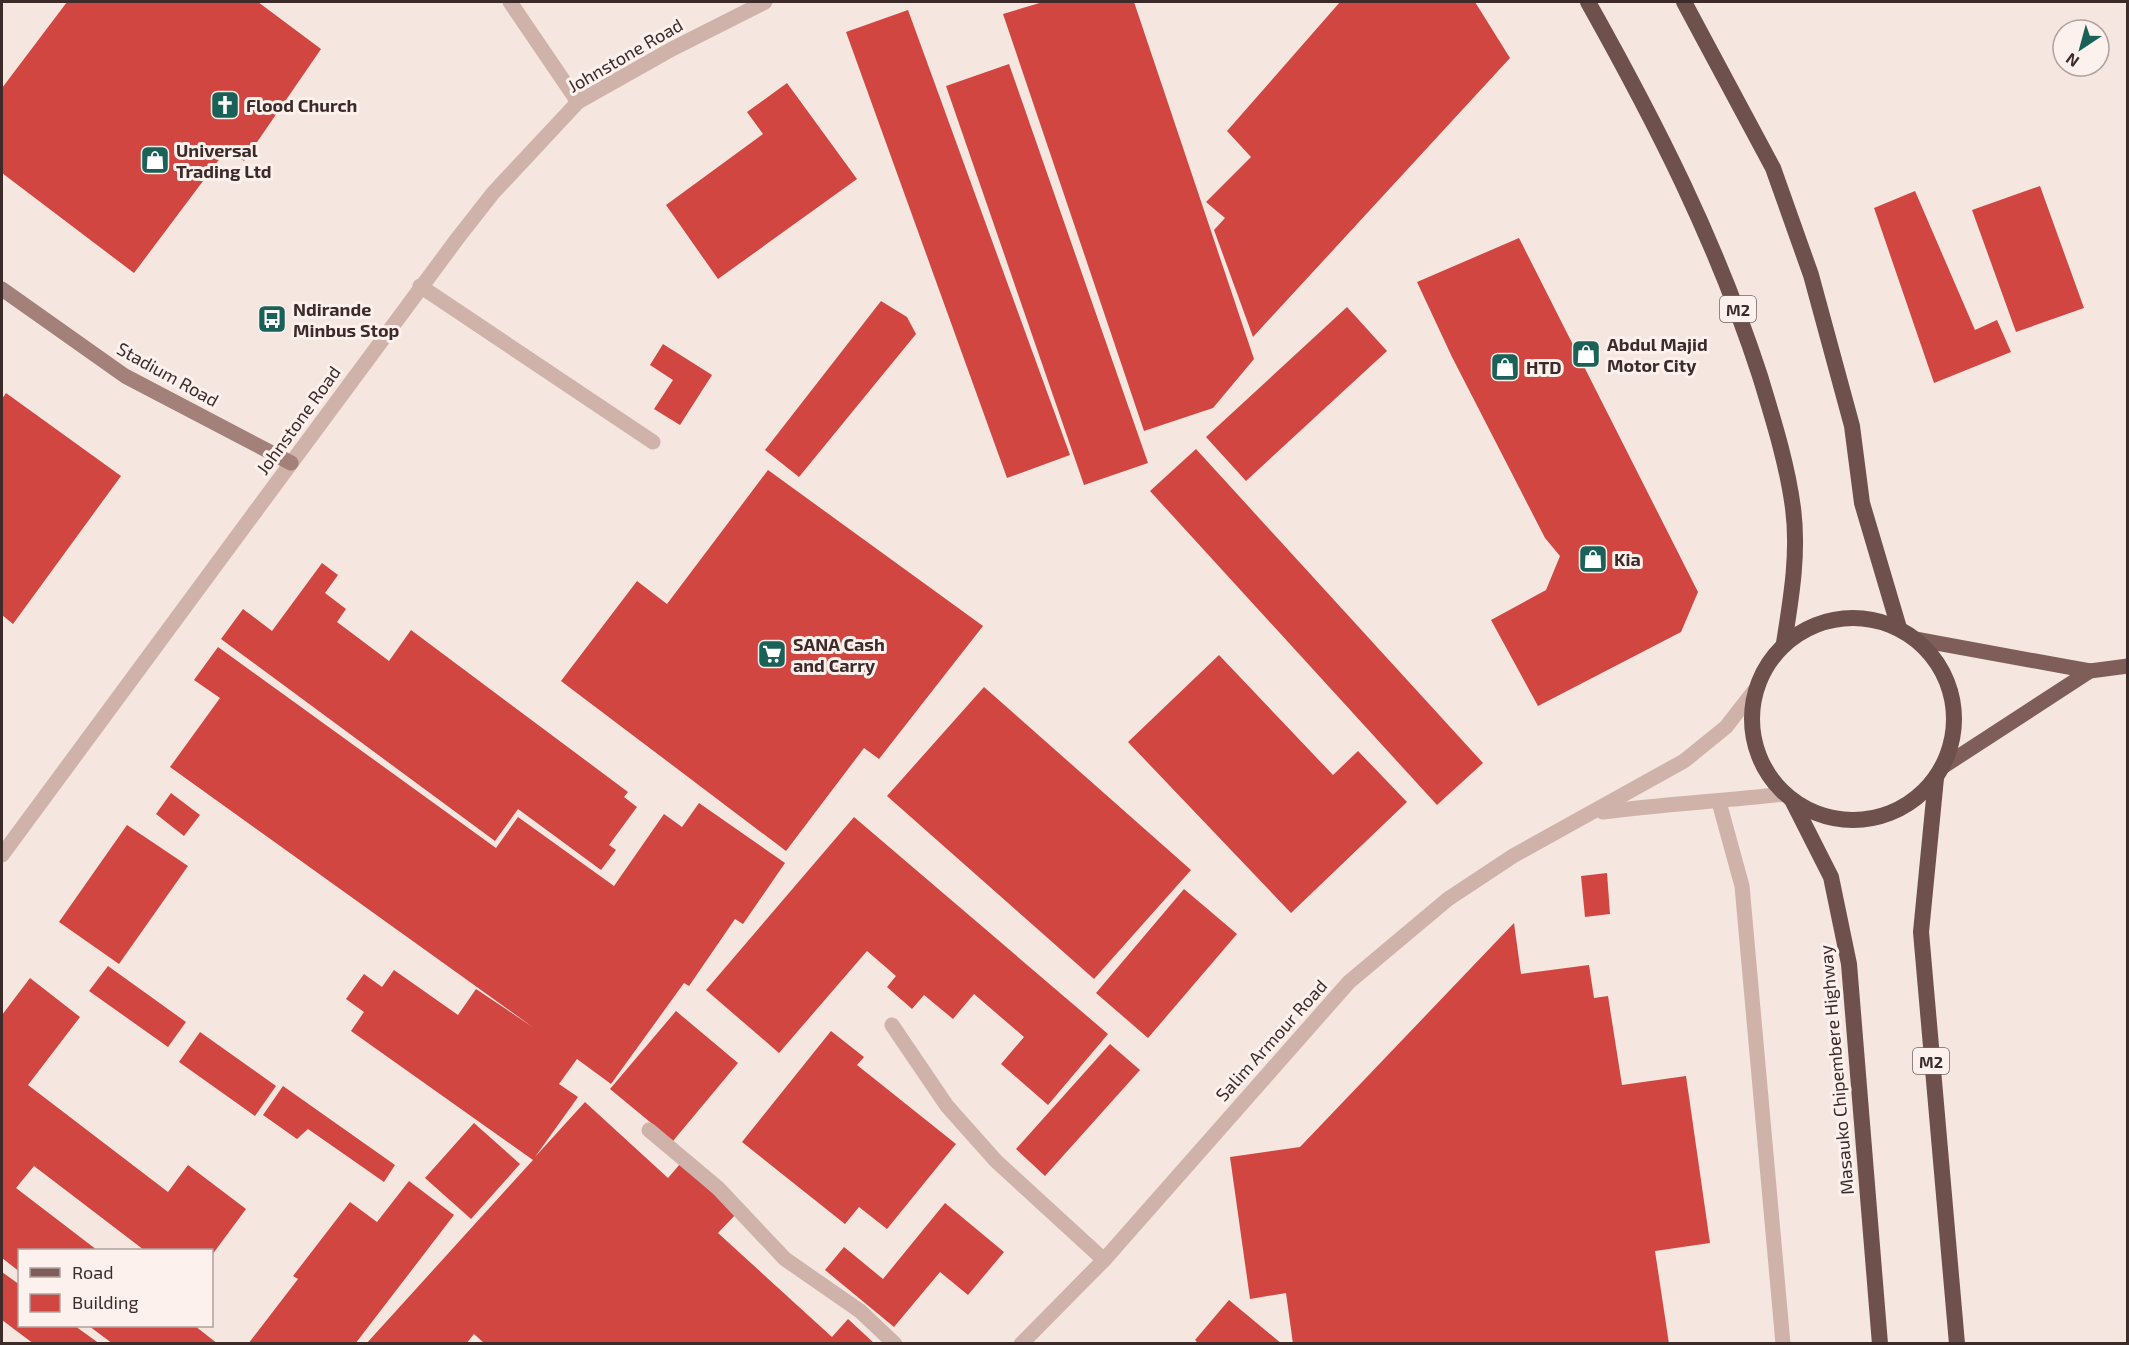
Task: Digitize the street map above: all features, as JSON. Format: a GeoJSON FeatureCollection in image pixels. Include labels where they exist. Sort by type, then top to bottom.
{"type":"FeatureCollection","features":[{"type":"Feature","properties":{"kind":"highway","name":"M2"},"geometry":{"type":"LineString","coordinates":[[1588,2],[1641,96],[1695,205],[1736,301],[1779,437],[1794,509],[1794,575],[1784,643]]}},
{"type":"Feature","properties":{"kind":"highway"},"geometry":{"type":"LineString","coordinates":[[1684,2],[1773,168],[1811,275],[1852,426],[1862,503],[1899,628]]}},
{"type":"Feature","properties":{"kind":"highway","name":"M2"},"geometry":{"type":"LineString","coordinates":[[1940,772],[1914,801],[1886,816],[1854,821],[1822,816],[1788,798],[1766,773],[1754,747],[1750,719],[1754,691],[1766,665],[1784,643],[1819,623],[1859,617],[1899,628],[1915,639],[1935,658],[1948,684],[1953,702],[1953,740],[1940,772],[1921,932],[1957,1344]]}},
{"type":"Feature","properties":{"kind":"highway","name":"Masauko Chipembere Highway"},"geometry":{"type":"LineString","coordinates":[[1788,798],[1831,877],[1849,964],[1880,1344]]}},
{"type":"Feature","properties":{"kind":"main road","name":"Stadium Road"},"geometry":{"type":"LineString","coordinates":[[2,289],[125,376],[291,463]]}},
{"type":"Feature","properties":{"kind":"main road"},"geometry":{"type":"LineString","coordinates":[[1915,639],[2090,671],[2127,666]]}},
{"type":"Feature","properties":{"kind":"main road"},"geometry":{"type":"LineString","coordinates":[[1940,772],[2090,671]]}},
{"type":"Feature","properties":{"kind":"street"},"geometry":{"type":"LineString","coordinates":[[510,2],[578,102]]}},
{"type":"Feature","properties":{"kind":"street","name":"Johnstone Road"},"geometry":{"type":"LineString","coordinates":[[2,855],[420,286],[494,193],[578,102],[672,49],[765,2]]}},
{"type":"Feature","properties":{"kind":"street"},"geometry":{"type":"LineString","coordinates":[[420,286],[654,442]]}},
{"type":"Feature","properties":{"kind":"street","name":"Salim Armour Road"},"geometry":{"type":"LineString","coordinates":[[1021,1344],[1104,1260],[1349,982],[1448,898],[1513,856],[1684,761],[1726,727],[1754,691]]}},
{"type":"Feature","properties":{"kind":"street","name":"Salim Armour Road"},"geometry":{"type":"LineString","coordinates":[[1594,813],[1676,802],[1788,798]]}},
{"type":"Feature","properties":{"kind":"street"},"geometry":{"type":"LineString","coordinates":[[1719,801],[1742,886],[1783,1344]]}},
{"type":"Feature","properties":{"kind":"street"},"geometry":{"type":"LineString","coordinates":[[892,1025],[947,1106],[996,1161],[1104,1260]]}},
{"type":"Feature","properties":{"kind":"street"},"geometry":{"type":"LineString","coordinates":[[649,1130],[718,1188],[785,1259],[860,1311],[895,1344]]}},
{"type":"Feature","properties":{"kind":"building"},"geometry":{"type":"Polygon","coordinates":[[[67,2],[258,2],[321,49],[244,161],[227,149],[134,273],[2,173],[2,88],[67,2]]]}},
{"type":"Feature","properties":{"kind":"building"},"geometry":{"type":"Polygon","coordinates":[[[1043,2],[1134,2],[1254,359],[1213,408],[1144,431],[1003,14],[1043,2]]]}},
{"type":"Feature","properties":{"kind":"building"},"geometry":{"type":"Polygon","coordinates":[[[1340,2],[1475,2],[1510,58],[1253,337],[1214,230],[1225,218],[1206,202],[1251,157],[1227,131],[1340,2]]]}},
{"type":"Feature","properties":{"kind":"building"},"geometry":{"type":"Polygon","coordinates":[[[908,10],[1070,455],[1007,478],[846,32],[908,10]]]}},
{"type":"Feature","properties":{"kind":"building"},"geometry":{"type":"Polygon","coordinates":[[[1009,64],[1148,463],[1084,485],[946,86],[1009,64]]]}},
{"type":"Feature","properties":{"kind":"building"},"geometry":{"type":"Polygon","coordinates":[[[787,83],[857,179],[718,279],[666,205],[763,134],[747,112],[787,83]]]}},
{"type":"Feature","properties":{"kind":"building"},"geometry":{"type":"Polygon","coordinates":[[[2040,186],[2084,308],[2016,332],[1972,210],[2040,186]]]}},
{"type":"Feature","properties":{"kind":"building"},"geometry":{"type":"Polygon","coordinates":[[[1915,191],[1975,330],[1997,320],[2011,352],[1934,383],[1874,208],[1915,191]]]}},
{"type":"Feature","properties":{"kind":"building"},"geometry":{"type":"Polygon","coordinates":[[[1519,238],[1698,592],[1681,632],[1538,706],[1491,620],[1546,590],[1560,556],[1545,538],[1452,357],[1417,282],[1519,238]]]}},
{"type":"Feature","properties":{"kind":"building"},"geometry":{"type":"Polygon","coordinates":[[[881,301],[907,317],[916,334],[799,477],[765,450],[881,301]]]}},
{"type":"Feature","properties":{"kind":"building"},"geometry":{"type":"Polygon","coordinates":[[[1347,307],[1387,351],[1246,481],[1206,437],[1347,307]]]}},
{"type":"Feature","properties":{"kind":"building"},"geometry":{"type":"Polygon","coordinates":[[[663,344],[712,375],[680,425],[654,409],[673,380],[650,365],[663,344]]]}},
{"type":"Feature","properties":{"kind":"building"},"geometry":{"type":"Polygon","coordinates":[[[6,393],[121,476],[13,624],[2,615],[2,399],[6,393]]]}},
{"type":"Feature","properties":{"kind":"building"},"geometry":{"type":"Polygon","coordinates":[[[1196,449],[1483,763],[1437,805],[1150,491],[1196,449]]]}},
{"type":"Feature","properties":{"kind":"building","name":"SANA Cash and Carry"},"geometry":{"type":"Polygon","coordinates":[[[768,470],[983,626],[879,759],[864,748],[786,851],[561,681],[637,581],[667,604],[768,470]]]}},
{"type":"Feature","properties":{"kind":"building"},"geometry":{"type":"Polygon","coordinates":[[[322,563],[338,575],[325,593],[346,609],[337,622],[389,661],[411,630],[628,792],[624,797],[637,807],[609,845],[616,850],[601,870],[518,809],[495,841],[221,639],[243,609],[272,631],[322,563]]]}},
{"type":"Feature","properties":{"kind":"building"},"geometry":{"type":"Polygon","coordinates":[[[218,647],[496,848],[518,817],[614,886],[664,814],[682,827],[699,803],[785,863],[743,924],[735,919],[689,986],[684,983],[611,1084],[577,1059],[559,1084],[578,1097],[535,1157],[585,1102],[668,1178],[680,1164],[736,1214],[718,1233],[832,1337],[848,1319],[875,1344],[485,1344],[474,1334],[466,1344],[366,1344],[533,1160],[351,1031],[364,1012],[346,999],[364,974],[382,987],[394,970],[458,1015],[476,989],[534,1028],[170,767],[220,698],[194,680],[218,647]]]}},
{"type":"Feature","properties":{"kind":"building"},"geometry":{"type":"Polygon","coordinates":[[[1219,655],[1333,775],[1358,751],[1407,802],[1291,913],[1128,742],[1219,655]]]}},
{"type":"Feature","properties":{"kind":"building"},"geometry":{"type":"Polygon","coordinates":[[[984,687],[1191,870],[1094,979],[887,796],[984,687]]]}},
{"type":"Feature","properties":{"kind":"building"},"geometry":{"type":"Polygon","coordinates":[[[171,793],[200,815],[184,836],[156,814],[171,793]]]}},
{"type":"Feature","properties":{"kind":"building"},"geometry":{"type":"Polygon","coordinates":[[[854,817],[1108,1034],[1048,1105],[1001,1064],[1024,1037],[974,994],[953,1019],[924,995],[912,1009],[887,987],[896,976],[867,951],[779,1053],[706,990],[854,817]]]}},
{"type":"Feature","properties":{"kind":"building"},"geometry":{"type":"Polygon","coordinates":[[[127,825],[188,866],[119,964],[59,922],[127,825]]]}},
{"type":"Feature","properties":{"kind":"building"},"geometry":{"type":"Polygon","coordinates":[[[1607,873],[1610,914],[1585,917],[1581,876],[1607,873]]]}},
{"type":"Feature","properties":{"kind":"building"},"geometry":{"type":"Polygon","coordinates":[[[1184,889],[1237,934],[1148,1038],[1096,993],[1184,889]]]}},
{"type":"Feature","properties":{"kind":"building"},"geometry":{"type":"Polygon","coordinates":[[[1514,923],[1521,974],[1589,965],[1594,998],[1608,996],[1622,1085],[1686,1076],[1710,1243],[1655,1251],[1669,1344],[1293,1344],[1286,1293],[1250,1299],[1230,1157],[1300,1147],[1514,923]]]}},
{"type":"Feature","properties":{"kind":"building"},"geometry":{"type":"Polygon","coordinates":[[[108,966],[186,1022],[168,1047],[89,991],[108,966]]]}},
{"type":"Feature","properties":{"kind":"building"},"geometry":{"type":"Polygon","coordinates":[[[30,978],[80,1017],[28,1085],[168,1192],[188,1165],[246,1209],[213,1254],[213,1249],[143,1249],[34,1166],[16,1188],[96,1249],[18,1249],[18,1270],[2,1258],[2,1015],[30,978]]]}},
{"type":"Feature","properties":{"kind":"building"},"geometry":{"type":"Polygon","coordinates":[[[676,1011],[738,1063],[673,1141],[610,1089],[676,1011]]]}},
{"type":"Feature","properties":{"kind":"building"},"geometry":{"type":"Polygon","coordinates":[[[831,1031],[864,1057],[857,1065],[956,1144],[887,1229],[859,1207],[845,1224],[742,1142],[831,1031]]]}},
{"type":"Feature","properties":{"kind":"building"},"geometry":{"type":"Polygon","coordinates":[[[200,1032],[276,1086],[255,1116],[179,1062],[200,1032]]]}},
{"type":"Feature","properties":{"kind":"building"},"geometry":{"type":"Polygon","coordinates":[[[1110,1044],[1140,1070],[1045,1176],[1016,1149],[1110,1044]]]}},
{"type":"Feature","properties":{"kind":"building"},"geometry":{"type":"Polygon","coordinates":[[[283,1086],[395,1165],[384,1182],[308,1129],[297,1139],[263,1115],[283,1086]]]}},
{"type":"Feature","properties":{"kind":"building"},"geometry":{"type":"Polygon","coordinates":[[[474,1123],[520,1164],[471,1219],[425,1178],[474,1123]]]}},
{"type":"Feature","properties":{"kind":"building"},"geometry":{"type":"Polygon","coordinates":[[[409,1181],[454,1215],[355,1344],[248,1344],[298,1279],[293,1276],[350,1202],[377,1222],[409,1181]]]}},
{"type":"Feature","properties":{"kind":"building"},"geometry":{"type":"Polygon","coordinates":[[[945,1203],[1004,1252],[968,1295],[940,1272],[894,1327],[825,1270],[844,1247],[883,1279],[945,1203]]]}},
{"type":"Feature","properties":{"kind":"building"},"geometry":{"type":"Polygon","coordinates":[[[2,1272],[18,1284],[18,1327],[76,1327],[100,1344],[34,1344],[2,1320],[2,1272]]]}},
{"type":"Feature","properties":{"kind":"building"},"geometry":{"type":"Polygon","coordinates":[[[1229,1300],[1282,1344],[1199,1344],[1195,1340],[1229,1300]]]}},
{"type":"Feature","properties":{"kind":"building"},"geometry":{"type":"Polygon","coordinates":[[[90,1327],[196,1327],[218,1344],[113,1344],[90,1327]]]}},
{"type":"Feature","properties":{"kind":"place","name":"Flood Church"},"geometry":{"type":"Point","coordinates":[225,105]}},
{"type":"Feature","properties":{"kind":"place","name":"Universal Trading Ltd"},"geometry":{"type":"Point","coordinates":[155,160]}},
{"type":"Feature","properties":{"kind":"place","name":"Ndirande Minbus Stop"},"geometry":{"type":"Point","coordinates":[272,319]}},
{"type":"Feature","properties":{"kind":"place","name":"Abdul Majid Motor City"},"geometry":{"type":"Point","coordinates":[1586,354]}},
{"type":"Feature","properties":{"kind":"place","name":"HTD"},"geometry":{"type":"Point","coordinates":[1505,367]}},
{"type":"Feature","properties":{"kind":"place","name":"Kia"},"geometry":{"type":"Point","coordinates":[1593,559]}},
{"type":"Feature","properties":{"kind":"place","name":"SANA Cash and Carry"},"geometry":{"type":"Point","coordinates":[772,654]}}]}
